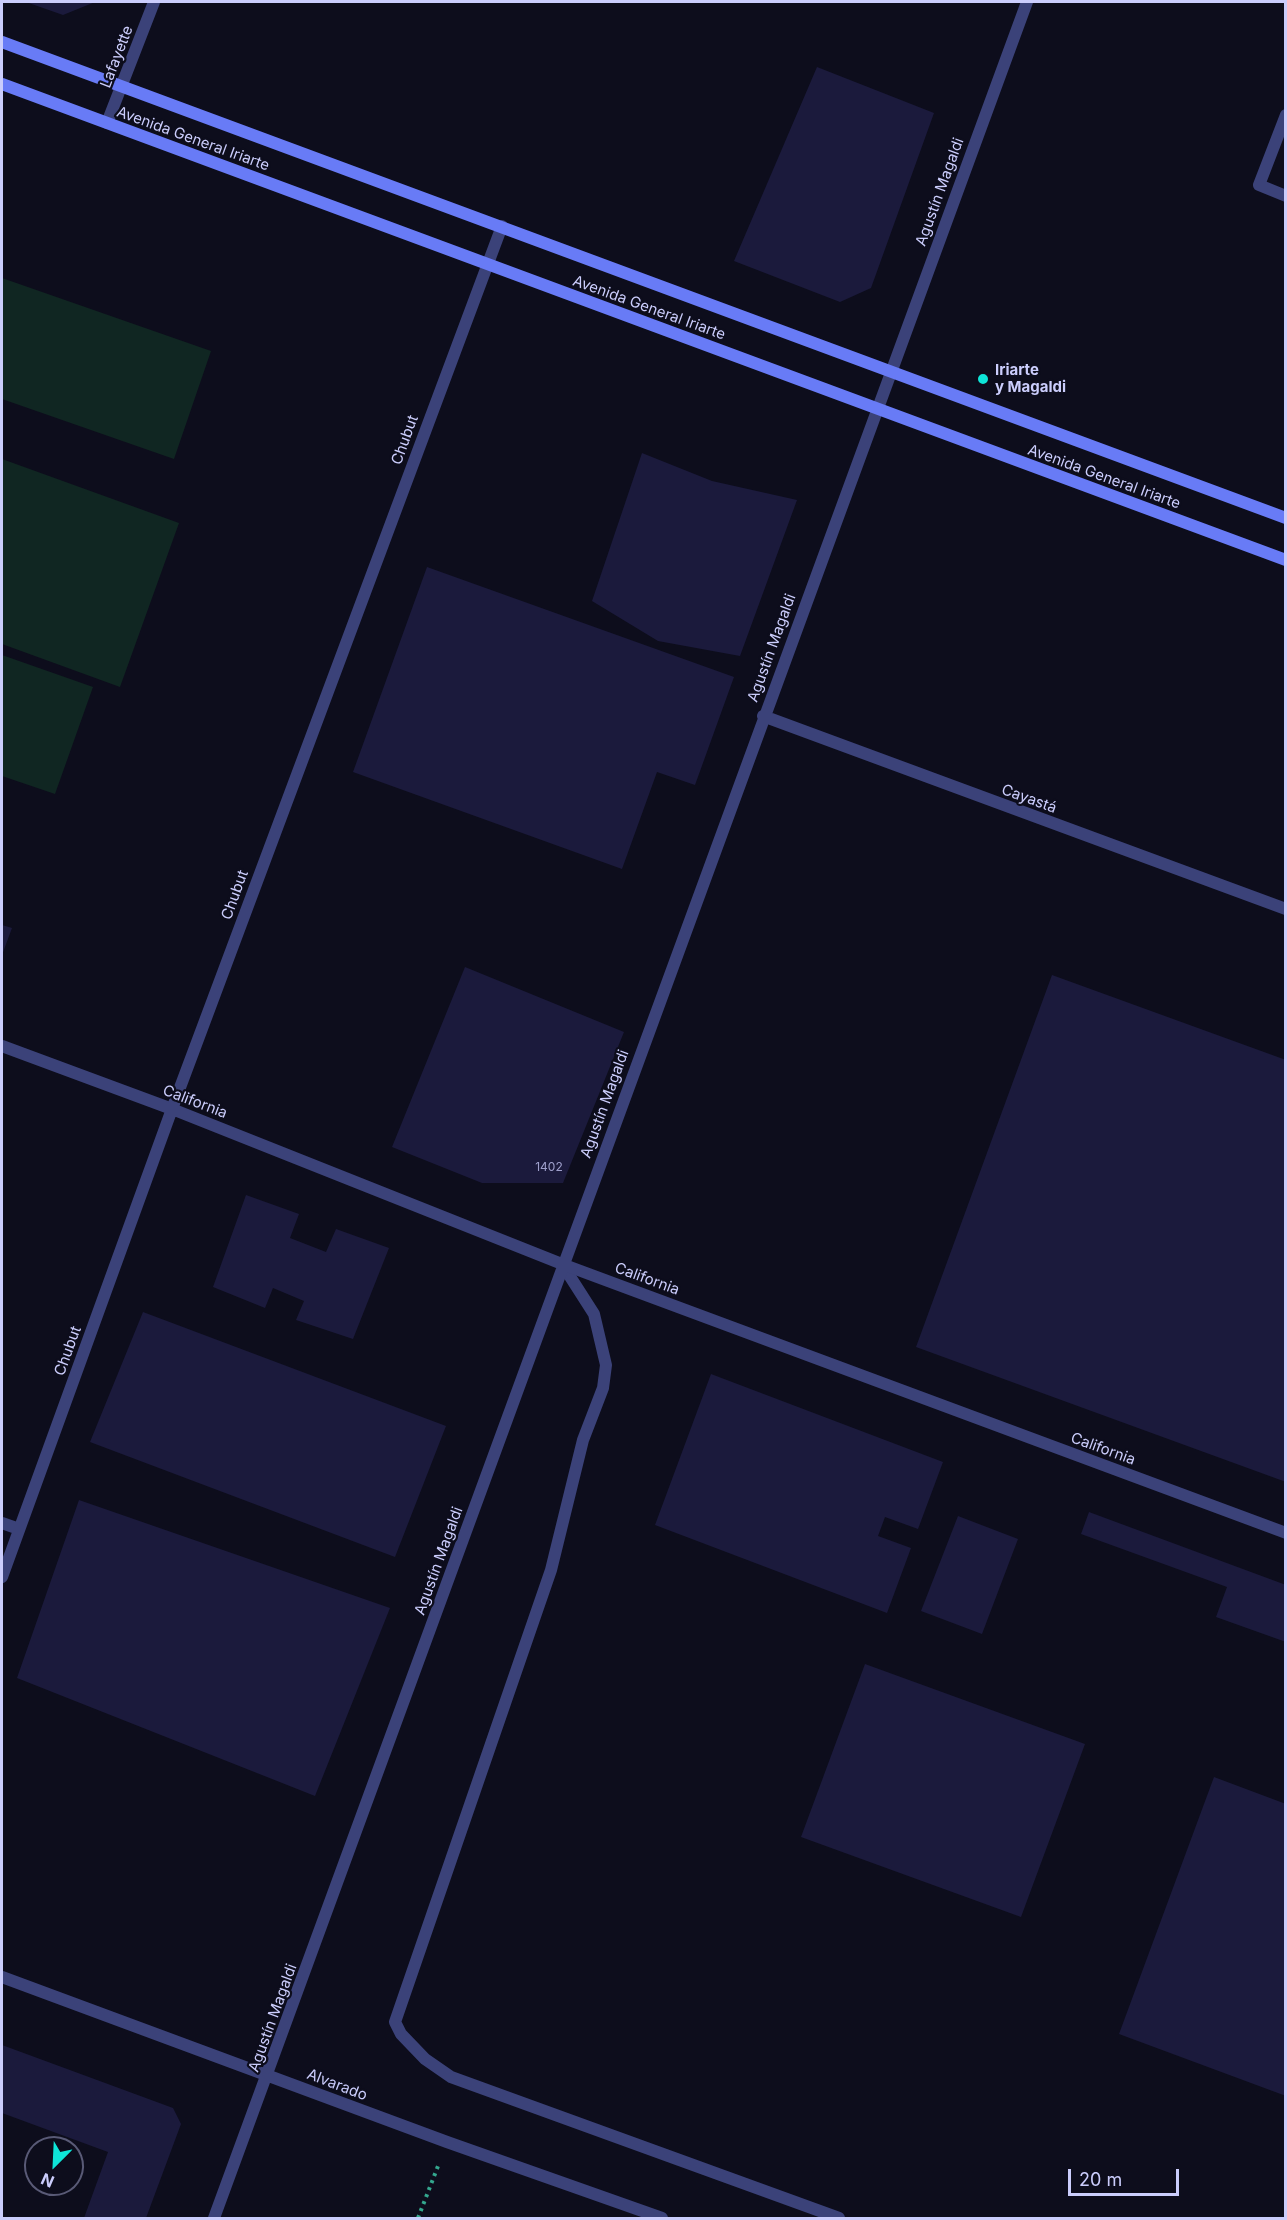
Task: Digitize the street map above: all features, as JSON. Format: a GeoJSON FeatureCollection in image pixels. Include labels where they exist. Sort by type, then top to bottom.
{"type":"FeatureCollection","features":[{"type":"Feature","properties":{"kind":"main road","name":"Avenida General Iriarte"},"geometry":{"type":"LineString","coordinates":[[2,42],[502,225],[1286,518]]}},
{"type":"Feature","properties":{"kind":"main road","name":"Avenida General Iriarte"},"geometry":{"type":"LineString","coordinates":[[2,84],[1286,560]]}},
{"type":"Feature","properties":{"kind":"street","name":"Lafayette"},"geometry":{"type":"LineString","coordinates":[[107,123],[154,2]]}},
{"type":"Feature","properties":{"kind":"street","name":"Agustín Magaldi"},"geometry":{"type":"LineString","coordinates":[[214,2218],[763,716],[1027,2]]}},
{"type":"Feature","properties":{"kind":"street"},"geometry":{"type":"LineString","coordinates":[[1286,115],[1259,186],[1286,196]]}},
{"type":"Feature","properties":{"kind":"street","name":"Chubut"},"geometry":{"type":"LineString","coordinates":[[2,1576],[172,1109],[502,225]]}},
{"type":"Feature","properties":{"kind":"street","name":"Cayastá"},"geometry":{"type":"LineString","coordinates":[[763,716],[1286,909]]}},
{"type":"Feature","properties":{"kind":"street","name":"California"},"geometry":{"type":"LineString","coordinates":[[2,1046],[172,1109],[562,1264],[1286,1533]]}},
{"type":"Feature","properties":{"kind":"street"},"geometry":{"type":"LineString","coordinates":[[562,1264],[594,1314],[606,1365],[603,1388],[583,1440],[551,1570],[395,2022],[401,2034],[425,2059],[451,2076],[839,2218]]}},
{"type":"Feature","properties":{"kind":"street"},"geometry":{"type":"LineString","coordinates":[[2,1522],[19,1529]]}},
{"type":"Feature","properties":{"kind":"street","name":"Alvarado"},"geometry":{"type":"LineString","coordinates":[[2,1977],[447,2142],[662,2218]]}},
{"type":"Feature","properties":{"kind":"path"},"geometry":{"type":"LineString","coordinates":[[418,2218],[447,2142]]}},
{"type":"Feature","properties":{"kind":"green space"},"geometry":{"type":"Polygon","coordinates":[[[2,278],[211,351],[174,459],[2,399],[2,278]]]}},
{"type":"Feature","properties":{"kind":"green space"},"geometry":{"type":"Polygon","coordinates":[[[2,459],[179,523],[120,687],[2,644],[2,459]]]}},
{"type":"Feature","properties":{"kind":"green space"},"geometry":{"type":"Polygon","coordinates":[[[2,655],[93,687],[55,794],[2,776],[2,655]]]}},
{"type":"Feature","properties":{"kind":"building"},"geometry":{"type":"Polygon","coordinates":[[[26,2],[95,2],[63,15],[26,2]]]}},
{"type":"Feature","properties":{"kind":"building"},"geometry":{"type":"Polygon","coordinates":[[[817,67],[934,113],[871,288],[840,302],[734,261],[817,67]]]}},
{"type":"Feature","properties":{"kind":"building"},"geometry":{"type":"Polygon","coordinates":[[[642,453],[712,481],[797,500],[740,656],[658,641],[592,601],[642,453]]]}},
{"type":"Feature","properties":{"kind":"building"},"geometry":{"type":"Polygon","coordinates":[[[427,567],[734,677],[695,785],[657,772],[622,869],[353,772],[427,567]]]}},
{"type":"Feature","properties":{"kind":"building"},"geometry":{"type":"Polygon","coordinates":[[[2,925],[12,928],[2,955],[2,925]]]}},
{"type":"Feature","properties":{"kind":"building"},"geometry":{"type":"Polygon","coordinates":[[[465,967],[624,1032],[563,1183],[482,1183],[392,1147],[465,967]]]}},
{"type":"Feature","properties":{"kind":"building"},"geometry":{"type":"Polygon","coordinates":[[[1052,975],[1286,1060],[1286,1482],[916,1347],[1052,975]]]}},
{"type":"Feature","properties":{"kind":"building"},"geometry":{"type":"Polygon","coordinates":[[[246,1195],[299,1214],[290,1238],[326,1252],[336,1229],[389,1248],[353,1339],[296,1320],[304,1301],[273,1288],[265,1308],[213,1287],[246,1195]]]}},
{"type":"Feature","properties":{"kind":"building"},"geometry":{"type":"Polygon","coordinates":[[[143,1312],[446,1426],[395,1557],[90,1442],[143,1312]]]}},
{"type":"Feature","properties":{"kind":"building"},"geometry":{"type":"Polygon","coordinates":[[[711,1374],[943,1462],[918,1529],[885,1517],[878,1536],[911,1548],[887,1613],[655,1525],[711,1374]]]}},
{"type":"Feature","properties":{"kind":"building"},"geometry":{"type":"Polygon","coordinates":[[[79,1500],[390,1608],[315,1796],[17,1678],[79,1500]]]}},
{"type":"Feature","properties":{"kind":"building"},"geometry":{"type":"Polygon","coordinates":[[[1089,1512],[1286,1585],[1286,1642],[1216,1617],[1227,1587],[1081,1534],[1089,1512]]]}},
{"type":"Feature","properties":{"kind":"building"},"geometry":{"type":"Polygon","coordinates":[[[958,1516],[1018,1539],[982,1634],[921,1611],[958,1516]]]}},
{"type":"Feature","properties":{"kind":"building"},"geometry":{"type":"Polygon","coordinates":[[[865,1664],[1085,1744],[1021,1917],[801,1837],[865,1664]]]}},
{"type":"Feature","properties":{"kind":"building"},"geometry":{"type":"Polygon","coordinates":[[[1214,1777],[1286,1804],[1286,2096],[1119,2034],[1214,1777]]]}},
{"type":"Feature","properties":{"kind":"building"},"geometry":{"type":"Polygon","coordinates":[[[2,2045],[173,2108],[181,2124],[146,2218],[84,2218],[108,2152],[84,2143],[84,2136],[65,2136],[2,2113],[2,2045]]]}},
{"type":"Feature","properties":{"kind":"place","name":"Iriarte y Magaldi"},"geometry":{"type":"Point","coordinates":[983,379]}}]}
